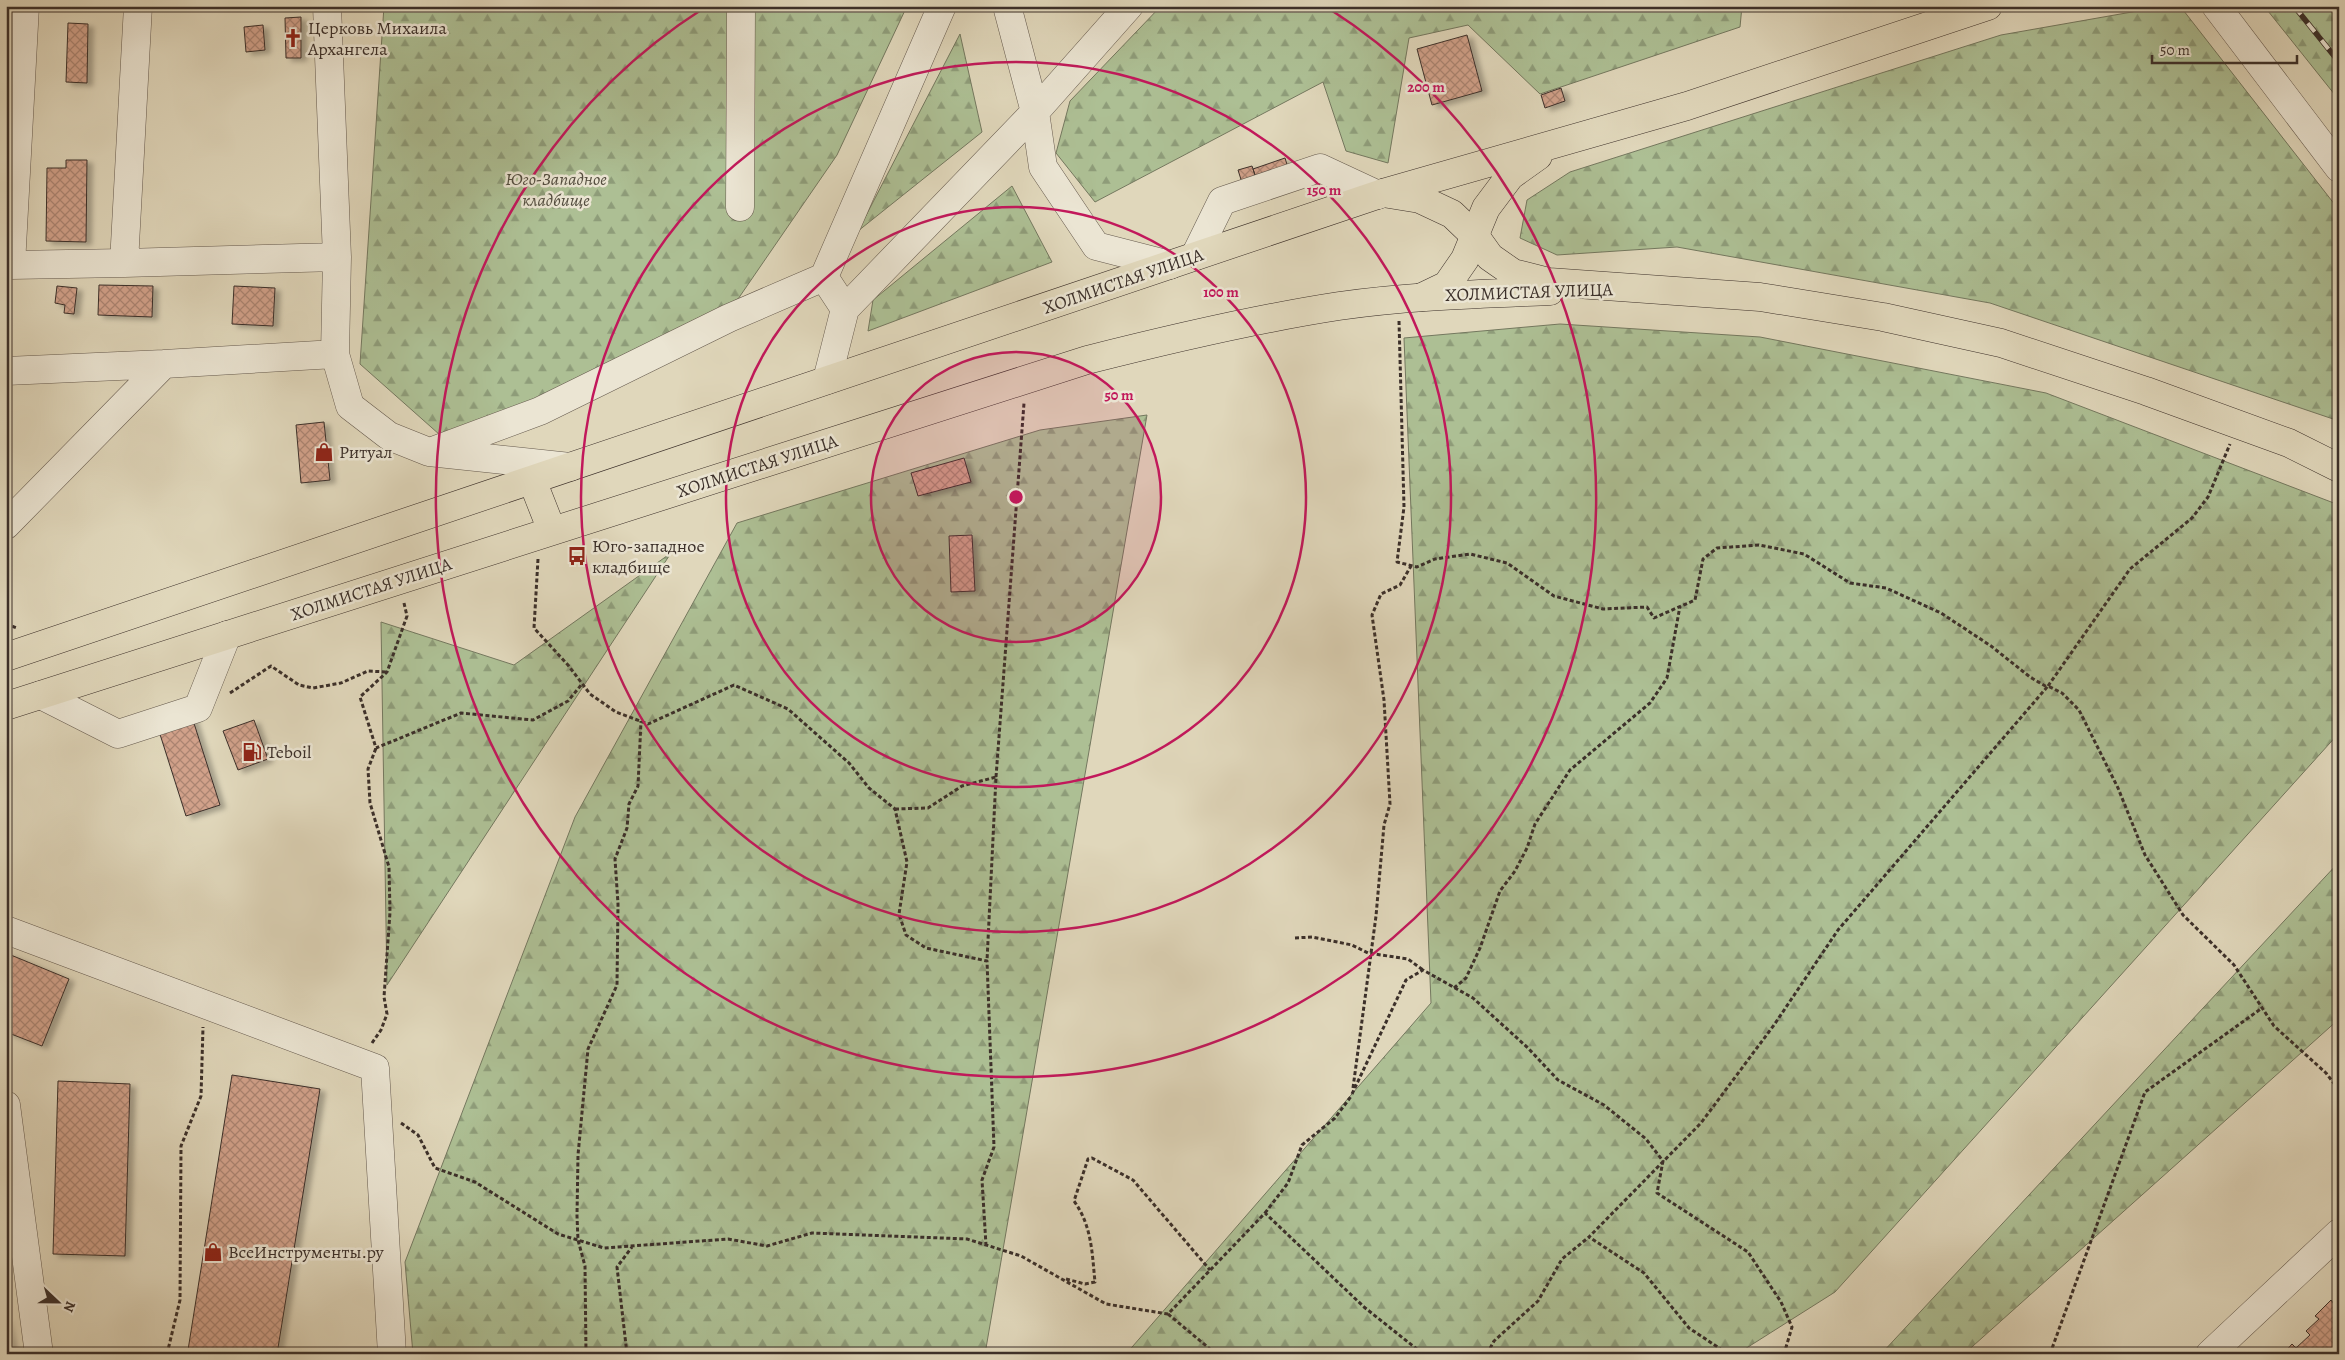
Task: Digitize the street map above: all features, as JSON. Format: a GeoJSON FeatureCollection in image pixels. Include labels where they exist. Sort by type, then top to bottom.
{"type":"FeatureCollection","features":[{"type":"Feature","properties":{"kind":"main road"},"geometry":{"type":"LineString","coordinates":[[1381,194],[1687,106],[1988,6]]}},
{"type":"Feature","properties":{"kind":"main road"},"geometry":{"type":"LineString","coordinates":[[1410,298],[1447,285],[1465,260],[1486,208],[1510,176],[1538,156],[1585,135]]}},
{"type":"Feature","properties":{"kind":"main road","name":"ХОЛМИСТАЯ УЛИЦА"},"geometry":{"type":"LineString","coordinates":[[6,656],[1381,194],[1420,199],[1452,214],[1475,236],[1490,257],[1513,273],[1549,282],[1627,288]]}},
{"type":"Feature","properties":{"kind":"main road"},"geometry":{"type":"LineString","coordinates":[[1627,288],[1760,297],[1883,317],[2001,343],[2238,424],[2289,443],[2339,468]]}},
{"type":"Feature","properties":{"kind":"main road","name":"ХОЛМИСТАЯ УЛИЦА"},"geometry":{"type":"LineString","coordinates":[[6,706],[1087,360],[1193,334],[1339,306],[1410,298],[1627,288]]}},
{"type":"Feature","properties":{"kind":"main road"},"geometry":{"type":"LineString","coordinates":[[532,480],[546,533]]}},
{"type":"Feature","properties":{"kind":"street"},"geometry":{"type":"LineString","coordinates":[[25,6],[11,266],[336,257]]}},
{"type":"Feature","properties":{"kind":"street"},"geometry":{"type":"LineString","coordinates":[[124,263],[138,6]]}},
{"type":"Feature","properties":{"kind":"street"},"geometry":{"type":"LineString","coordinates":[[327,6],[336,257],[335,354],[350,406],[389,436],[430,452],[570,467]]}},
{"type":"Feature","properties":{"kind":"street"},"geometry":{"type":"LineString","coordinates":[[740,207],[741,6]]}},
{"type":"Feature","properties":{"kind":"street"},"geometry":{"type":"LineString","coordinates":[[430,452],[540,411],[729,318],[824,277],[942,6]]}},
{"type":"Feature","properties":{"kind":"street"},"geometry":{"type":"LineString","coordinates":[[1008,6],[1035,112],[1043,167],[1096,246],[1170,265]]}},
{"type":"Feature","properties":{"kind":"street"},"geometry":{"type":"LineString","coordinates":[[827,380],[844,309],[1035,112],[1129,6]]}},
{"type":"Feature","properties":{"kind":"street"},"geometry":{"type":"LineString","coordinates":[[2216,6],[2339,168]]}},
{"type":"Feature","properties":{"kind":"street"},"geometry":{"type":"LineString","coordinates":[[1196,256],[1222,201],[1320,168],[1381,194]]}},
{"type":"Feature","properties":{"kind":"street"},"geometry":{"type":"LineString","coordinates":[[824,277],[844,309]]}},
{"type":"Feature","properties":{"kind":"street"},"geometry":{"type":"LineString","coordinates":[[6,371],[335,354]]}},
{"type":"Feature","properties":{"kind":"street"},"geometry":{"type":"LineString","coordinates":[[10,517],[164,364]]}},
{"type":"Feature","properties":{"kind":"street"},"geometry":{"type":"LineString","coordinates":[[41,695],[118,734],[198,708],[227,635]]}},
{"type":"Feature","properties":{"kind":"street"},"geometry":{"type":"LineString","coordinates":[[6,930],[375,1068],[392,1354]]}},
{"type":"Feature","properties":{"kind":"street"},"geometry":{"type":"LineString","coordinates":[[6,1105],[40,1354]]}},
{"type":"Feature","properties":{"kind":"street"},"geometry":{"type":"LineString","coordinates":[[2210,1354],[2339,1233]]}},
{"type":"Feature","properties":{"kind":"path"},"geometry":{"type":"LineString","coordinates":[[1410,298],[1404,507],[1397,562],[1417,567],[1435,560],[1470,554],[1507,563],[1554,596],[1603,609],[1647,607],[1654,618],[1695,600],[1703,559],[1717,548],[1759,545],[1804,554],[1850,583],[1886,588],[1942,613],[1991,646],[2030,678],[2062,693],[2079,710],[2118,788],[2145,854],[2183,915],[2234,965],[2274,1026],[2326,1073],[2339,1090]]}},
{"type":"Feature","properties":{"kind":"path"},"geometry":{"type":"LineString","coordinates":[[986,1245],[982,1180],[994,1147],[987,961],[996,777],[1026,380]]}},
{"type":"Feature","properties":{"kind":"path"},"geometry":{"type":"LineString","coordinates":[[1487,1354],[1494,1342],[1538,1301],[1562,1259],[1588,1237],[1700,1123],[1774,1024],[1838,930],[2047,687],[2130,569],[2192,518],[2208,497],[2238,424]]}},
{"type":"Feature","properties":{"kind":"path"},"geometry":{"type":"LineString","coordinates":[[546,533],[534,628],[590,694],[616,712],[648,724],[734,685],[788,710],[849,763],[869,788],[895,809],[907,862],[899,914],[906,935],[926,948],[987,961]]}},
{"type":"Feature","properties":{"kind":"path"},"geometry":{"type":"LineString","coordinates":[[1352,1094],[1376,916],[1384,825],[1390,804],[1384,700],[1372,614],[1382,594],[1400,585],[1411,566]]}},
{"type":"Feature","properties":{"kind":"path"},"geometry":{"type":"LineString","coordinates":[[375,1068],[369,1047],[382,1030],[387,1014],[384,996],[390,912],[388,867],[370,803],[368,769],[376,748],[360,697],[387,672],[407,616],[400,580]]}},
{"type":"Feature","properties":{"kind":"path"},"geometry":{"type":"LineString","coordinates":[[1454,988],[1466,978],[1480,948],[1500,891],[1515,871],[1527,848],[1535,824],[1570,770],[1650,703],[1666,678],[1680,606]]}},
{"type":"Feature","properties":{"kind":"path"},"geometry":{"type":"LineString","coordinates":[[198,708],[238,688],[271,666],[299,685],[313,688],[340,683],[368,671],[387,672]]}},
{"type":"Feature","properties":{"kind":"path"},"geometry":{"type":"LineString","coordinates":[[376,748],[462,714],[533,720],[568,701],[582,684]]}},
{"type":"Feature","properties":{"kind":"path"},"geometry":{"type":"LineString","coordinates":[[586,1354],[585,1266],[578,1240],[578,1155],[588,1049],[617,985],[618,904],[615,859],[627,828],[629,804],[638,786],[641,721]]}},
{"type":"Feature","properties":{"kind":"path"},"geometry":{"type":"LineString","coordinates":[[895,809],[928,808],[962,786],[996,777]]}},
{"type":"Feature","properties":{"kind":"path"},"geometry":{"type":"LineString","coordinates":[[1295,938],[1312,937],[1332,940],[1352,945],[1370,953],[1408,959],[1423,970],[1472,998],[1528,1048],[1558,1080],[1604,1105],[1646,1139],[1663,1161],[1657,1192],[1748,1252],[1781,1302],[1792,1327],[1784,1354]]}},
{"type":"Feature","properties":{"kind":"path"},"geometry":{"type":"LineString","coordinates":[[1168,1314],[1265,1213],[1288,1183],[1302,1145],[1335,1118],[1352,1094],[1406,980],[1423,970]]}},
{"type":"Feature","properties":{"kind":"path"},"geometry":{"type":"LineString","coordinates":[[167,1354],[180,1300],[181,1146],[201,1096],[203,1004]]}},
{"type":"Feature","properties":{"kind":"path"},"geometry":{"type":"LineString","coordinates":[[2050,1354],[2145,1092],[2262,1008]]}},
{"type":"Feature","properties":{"kind":"path"},"geometry":{"type":"LineString","coordinates":[[377,1099],[400,1122],[418,1135],[435,1168],[475,1182],[558,1234],[604,1248],[728,1239],[767,1246],[812,1233],[967,1239],[1021,1256],[1106,1304],[1168,1314],[1216,1354]]}},
{"type":"Feature","properties":{"kind":"path"},"geometry":{"type":"LineString","coordinates":[[1060,1278],[1085,1284],[1095,1282],[1092,1241],[1084,1215],[1074,1202],[1088,1159],[1092,1158],[1133,1180],[1210,1270]]}},
{"type":"Feature","properties":{"kind":"path"},"geometry":{"type":"LineString","coordinates":[[1265,1213],[1364,1307],[1423,1354]]}},
{"type":"Feature","properties":{"kind":"path"},"geometry":{"type":"LineString","coordinates":[[1588,1237],[1644,1273],[1688,1328],[1728,1354]]}},
{"type":"Feature","properties":{"kind":"path"},"geometry":{"type":"LineString","coordinates":[[627,1354],[617,1267],[633,1246]]}},
{"type":"Feature","properties":{"kind":"green space","name":"Юго-Западное кладбище"},"geometry":{"type":"Polygon","coordinates":[[[384,6],[907,6],[837,155],[738,299],[551,401],[440,435],[360,364],[384,6]]]}},
{"type":"Feature","properties":{"kind":"green space"},"geometry":{"type":"Polygon","coordinates":[[[1161,6],[1742,6],[1740,27],[1540,94],[1468,25],[1409,38],[1388,163],[1346,151],[1323,82],[1095,202],[1056,153],[1070,101],[1161,6]]]}},
{"type":"Feature","properties":{"kind":"green space"},"geometry":{"type":"Polygon","coordinates":[[[2166,6],[2180,6],[2339,210],[2339,421],[1990,303],[1677,247],[1557,255],[1520,238],[1527,200],[1570,172],[2001,35],[2166,6]]]}},
{"type":"Feature","properties":{"kind":"green space"},"geometry":{"type":"Polygon","coordinates":[[[2264,6],[2339,6],[2339,100],[2264,6]]]}},
{"type":"Feature","properties":{"kind":"green space"},"geometry":{"type":"Polygon","coordinates":[[[960,34],[982,132],[858,231],[960,34]]]}},
{"type":"Feature","properties":{"kind":"green space"},"geometry":{"type":"Polygon","coordinates":[[[1012,186],[1052,262],[868,331],[873,300],[1012,186]]]}},
{"type":"Feature","properties":{"kind":"green space"},"geometry":{"type":"Polygon","coordinates":[[[1560,324],[1760,337],[2046,393],[2339,505],[2339,733],[1835,1292],[1737,1354],[1126,1354],[1431,1003],[1404,338],[1560,324]]]}},
{"type":"Feature","properties":{"kind":"green space"},"geometry":{"type":"Polygon","coordinates":[[[1147,415],[985,1354],[413,1354],[405,1262],[575,817],[737,523],[1040,430],[1147,415]]]}},
{"type":"Feature","properties":{"kind":"green space"},"geometry":{"type":"Polygon","coordinates":[[[671,553],[387,985],[381,622],[514,665],[671,553]]]}},
{"type":"Feature","properties":{"kind":"green space"},"geometry":{"type":"Polygon","coordinates":[[[2339,862],[2339,1019],[1964,1354],[1881,1354],[2339,862]]]}},
{"type":"Feature","properties":{"kind":"building","name":"Церковь Михаила Архангела"},"geometry":{"type":"Polygon","coordinates":[[[301,17],[301,58],[286,58],[285,18],[301,17]]]}},
{"type":"Feature","properties":{"kind":"building"},"geometry":{"type":"Polygon","coordinates":[[[68,23],[88,24],[87,83],[66,82],[68,23]]]}},
{"type":"Feature","properties":{"kind":"building"},"geometry":{"type":"Polygon","coordinates":[[[263,25],[265,50],[246,52],[244,27],[263,25]]]}},
{"type":"Feature","properties":{"kind":"building"},"geometry":{"type":"Polygon","coordinates":[[[1467,35],[1482,91],[1432,105],[1417,49],[1467,35]]]}},
{"type":"Feature","properties":{"kind":"building"},"geometry":{"type":"Polygon","coordinates":[[[1561,88],[1565,101],[1545,108],[1541,95],[1561,88]]]}},
{"type":"Feature","properties":{"kind":"building"},"geometry":{"type":"Polygon","coordinates":[[[1285,158],[1289,171],[1257,181],[1253,169],[1285,158]]]}},
{"type":"Feature","properties":{"kind":"building"},"geometry":{"type":"Polygon","coordinates":[[[66,160],[87,160],[86,242],[46,241],[47,168],[66,168],[66,160]]]}},
{"type":"Feature","properties":{"kind":"building"},"geometry":{"type":"Polygon","coordinates":[[[1252,166],[1258,184],[1244,189],[1238,170],[1252,166]]]}},
{"type":"Feature","properties":{"kind":"building"},"geometry":{"type":"Polygon","coordinates":[[[99,285],[153,286],[152,317],[98,315],[99,285]]]}},
{"type":"Feature","properties":{"kind":"building"},"geometry":{"type":"Polygon","coordinates":[[[57,286],[77,288],[74,314],[64,313],[65,305],[55,303],[57,286]]]}},
{"type":"Feature","properties":{"kind":"building"},"geometry":{"type":"Polygon","coordinates":[[[234,286],[275,288],[273,326],[232,324],[234,286]]]}},
{"type":"Feature","properties":{"kind":"building"},"geometry":{"type":"Polygon","coordinates":[[[324,422],[330,480],[301,483],[296,425],[324,422]]]}},
{"type":"Feature","properties":{"kind":"building"},"geometry":{"type":"Polygon","coordinates":[[[964,458],[971,482],[918,496],[911,473],[964,458]]]}},
{"type":"Feature","properties":{"kind":"building"},"geometry":{"type":"Polygon","coordinates":[[[972,535],[975,591],[951,592],[949,536],[972,535]]]}},
{"type":"Feature","properties":{"kind":"building"},"geometry":{"type":"Polygon","coordinates":[[[192,717],[220,805],[186,816],[158,728],[192,717]]]}},
{"type":"Feature","properties":{"kind":"building"},"geometry":{"type":"Polygon","coordinates":[[[254,720],[268,759],[238,770],[223,731],[254,720]]]}},
{"type":"Feature","properties":{"kind":"building"},"geometry":{"type":"Polygon","coordinates":[[[6,953],[69,979],[42,1046],[6,1032],[6,953]]]}},
{"type":"Feature","properties":{"kind":"building"},"geometry":{"type":"Polygon","coordinates":[[[232,1075],[320,1089],[277,1354],[210,1354],[188,1350],[232,1075]]]}},
{"type":"Feature","properties":{"kind":"building"},"geometry":{"type":"Polygon","coordinates":[[[58,1081],[130,1084],[125,1256],[53,1254],[58,1081]]]}},
{"type":"Feature","properties":{"kind":"building"},"geometry":{"type":"Polygon","coordinates":[[[2331,1300],[2334,1304],[2339,1300],[2339,1354],[2283,1354],[2292,1344],[2296,1348],[2310,1335],[2306,1331],[2319,1319],[2315,1316],[2331,1300]]]}},
{"type":"Feature","properties":{"kind":"building"},"geometry":{"type":"Polygon","coordinates":[[[6,1319],[13,1354],[6,1354],[6,1319]]]}},
{"type":"Feature","properties":{"kind":"railway"},"geometry":{"type":"LineString","coordinates":[[2294,6],[2339,62]]}},
{"type":"Feature","properties":{"kind":"place","name":"Церковь Михаила Архангела"},"geometry":{"type":"Point","coordinates":[293,38]}},
{"type":"Feature","properties":{"kind":"place","name":"Ритуал"},"geometry":{"type":"Point","coordinates":[324,452]}},
{"type":"Feature","properties":{"kind":"place","name":"Юго-западное кладбище"},"geometry":{"type":"Point","coordinates":[577,556]}},
{"type":"Feature","properties":{"kind":"place","name":"Teboil"},"geometry":{"type":"Point","coordinates":[252,752]}},
{"type":"Feature","properties":{"kind":"place","name":"ВсеИнструменты.ру"},"geometry":{"type":"Point","coordinates":[213,1252]}}]}
